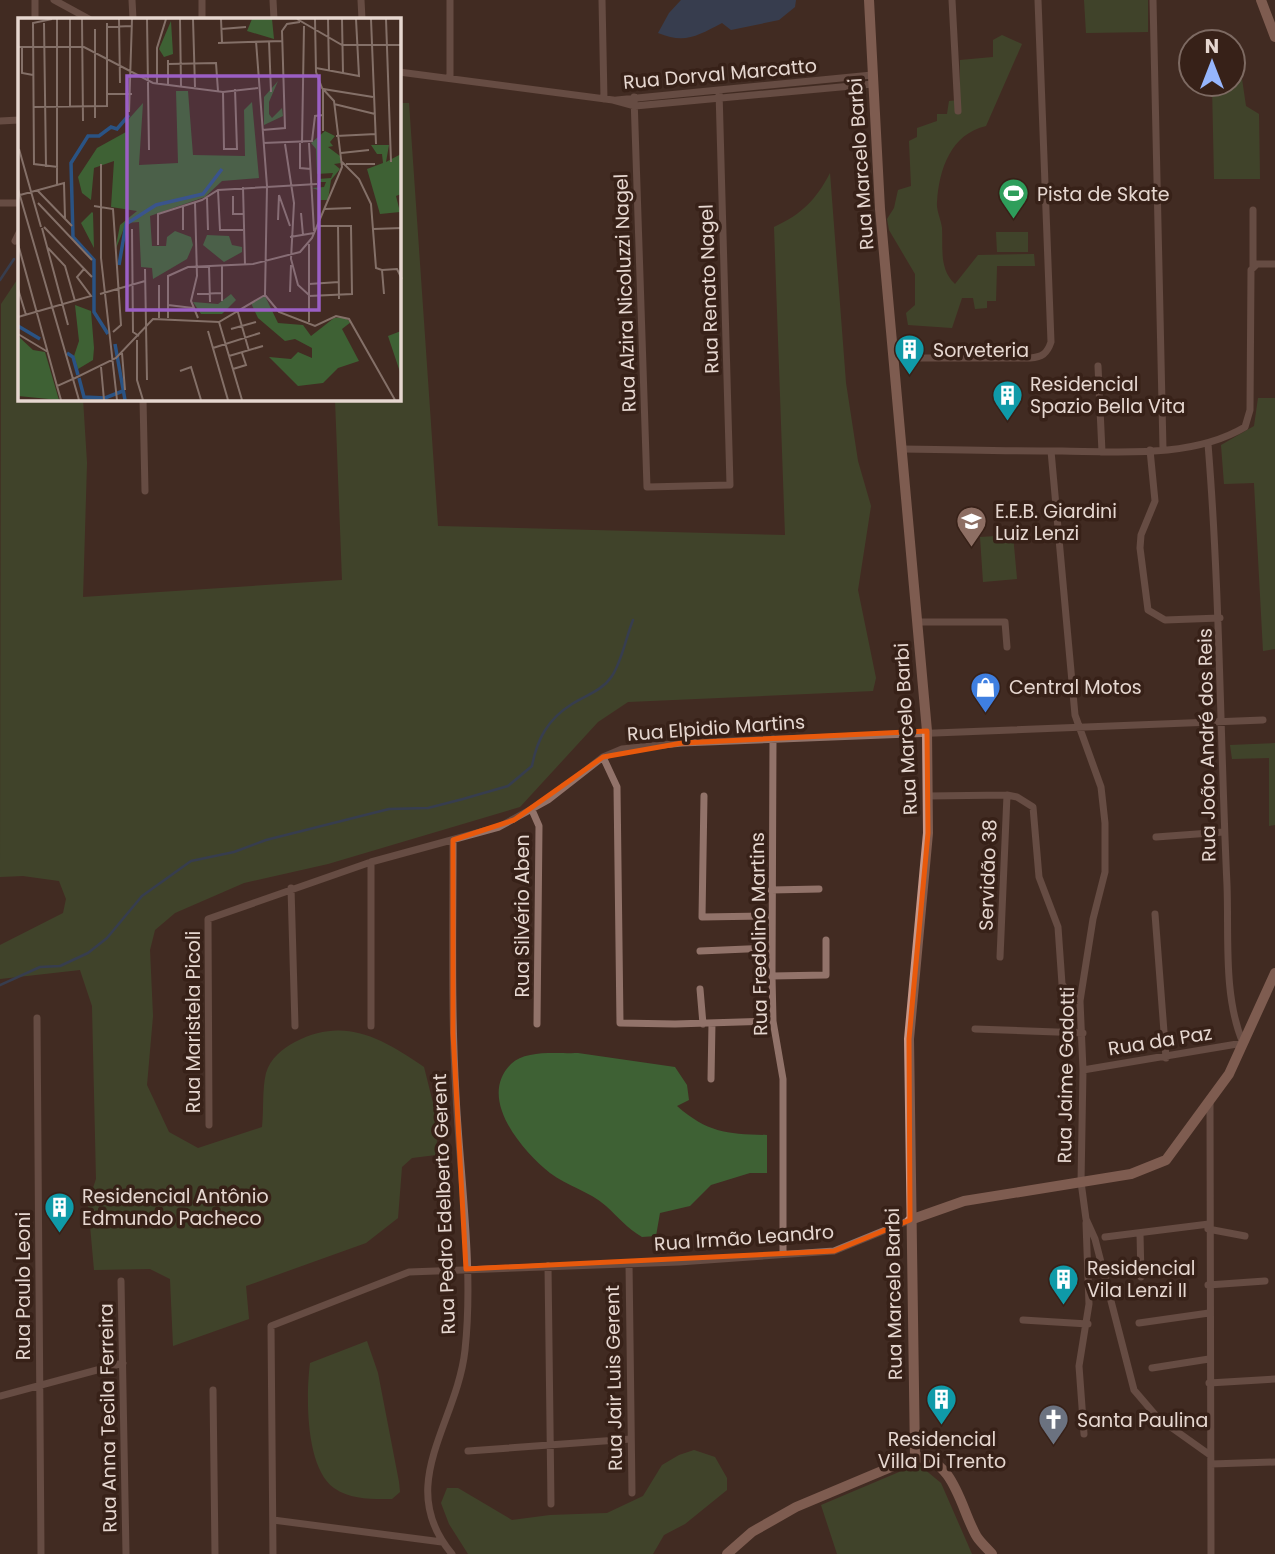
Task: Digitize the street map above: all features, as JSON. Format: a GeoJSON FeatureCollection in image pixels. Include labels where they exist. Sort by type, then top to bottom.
{"type":"FeatureCollection","features":[{"type":"Feature","properties":{"kind":"street"},"geometry":{"type":"LineString","coordinates":[[35,0],[35,18]]}},
{"type":"Feature","properties":{"kind":"street"},"geometry":{"type":"LineString","coordinates":[[54,0],[87,18]]}},
{"type":"Feature","properties":{"kind":"street"},"geometry":{"type":"LineString","coordinates":[[132,0],[133,18]]}},
{"type":"Feature","properties":{"kind":"street"},"geometry":{"type":"LineString","coordinates":[[202,0],[202,18]]}},
{"type":"Feature","properties":{"kind":"street"},"geometry":{"type":"LineString","coordinates":[[273,0],[274,18]]}},
{"type":"Feature","properties":{"kind":"street"},"geometry":{"type":"LineString","coordinates":[[361,0],[362,18]]}},
{"type":"Feature","properties":{"kind":"street"},"geometry":{"type":"LineString","coordinates":[[450,0],[450,78]]}},
{"type":"Feature","properties":{"kind":"street"},"geometry":{"type":"LineString","coordinates":[[602,0],[604,99]]}},
{"type":"Feature","properties":{"kind":"street","name":"Rua Marcelo Barbi"},"geometry":{"type":"LineString","coordinates":[[869,0],[894,358],[927,731],[928,833],[909,1039],[915,1457]]}},
{"type":"Feature","properties":{"kind":"street"},"geometry":{"type":"LineString","coordinates":[[952,0],[958,111]]}},
{"type":"Feature","properties":{"kind":"street"},"geometry":{"type":"LineString","coordinates":[[894,358],[1030,358],[1041,357],[1048,350],[1051,342],[1038,0]]}},
{"type":"Feature","properties":{"kind":"street"},"geometry":{"type":"LineString","coordinates":[[1153,0],[1163,449]]}},
{"type":"Feature","properties":{"kind":"street"},"geometry":{"type":"LineString","coordinates":[[1261,0],[1275,37]]}},
{"type":"Feature","properties":{"kind":"street","name":"Rua Dorval Marcatto"},"geometry":{"type":"LineString","coordinates":[[401,72],[635,102],[719,100],[873,79]]}},
{"type":"Feature","properties":{"kind":"street","name":"Rua Dorval Marcatto"},"geometry":{"type":"LineString","coordinates":[[635,102],[719,91],[873,79]]}},
{"type":"Feature","properties":{"kind":"street","name":"Rua Renato Nagel"},"geometry":{"type":"LineString","coordinates":[[647,487],[730,485],[719,91]]}},
{"type":"Feature","properties":{"kind":"street","name":"Rua Alzira Nicoluzzi Nagel"},"geometry":{"type":"LineString","coordinates":[[635,102],[647,487]]}},
{"type":"Feature","properties":{"kind":"street"},"geometry":{"type":"LineString","coordinates":[[0,121],[18,120]]}},
{"type":"Feature","properties":{"kind":"street"},"geometry":{"type":"LineString","coordinates":[[0,203],[18,203]]}},
{"type":"Feature","properties":{"kind":"street"},"geometry":{"type":"LineString","coordinates":[[902,449],[1102,452],[1150,450],[1208,444],[1245,427],[1249,419],[1253,210]]}},
{"type":"Feature","properties":{"kind":"street"},"geometry":{"type":"LineString","coordinates":[[15,241],[18,235]]}},
{"type":"Feature","properties":{"kind":"street"},"geometry":{"type":"LineString","coordinates":[[1253,266],[1275,264]]}},
{"type":"Feature","properties":{"kind":"street"},"geometry":{"type":"LineString","coordinates":[[1098,366],[1102,452]]}},
{"type":"Feature","properties":{"kind":"street"},"geometry":{"type":"LineString","coordinates":[[143,401],[145,491]]}},
{"type":"Feature","properties":{"kind":"street","name":"Rua João André dos Reis"},"geometry":{"type":"LineString","coordinates":[[1208,444],[1220,618],[1224,832],[1232,998],[1243,1043]]}},
{"type":"Feature","properties":{"kind":"street"},"geometry":{"type":"LineString","coordinates":[[1150,450],[1154,501],[1141,536],[1140,548],[1148,610],[1165,620],[1220,618]]}},
{"type":"Feature","properties":{"kind":"street","name":"Rua Jaime Gadotti"},"geometry":{"type":"LineString","coordinates":[[1051,451],[1078,726],[1101,787],[1107,848],[1103,884],[1080,1000],[1083,1033],[1082,1182],[1086,1219],[1095,1239],[1133,1390],[1158,1418],[1210,1455]]}},
{"type":"Feature","properties":{"kind":"street"},"geometry":{"type":"LineString","coordinates":[[918,622],[1005,622],[1007,647]]}},
{"type":"Feature","properties":{"kind":"street","name":"Rua Elpidio Martins"},"geometry":{"type":"LineString","coordinates":[[208,919],[371,862],[499,827],[532,810],[603,757],[644,746],[927,731],[1264,720]]}},
{"type":"Feature","properties":{"kind":"street","name":"Rua Fredolino Martins"},"geometry":{"type":"LineString","coordinates":[[773,739],[771,948],[773,1021],[783,1079],[783,1254]]}},
{"type":"Feature","properties":{"kind":"street"},"geometry":{"type":"LineString","coordinates":[[603,757],[617,787],[620,1023],[773,1021]]}},
{"type":"Feature","properties":{"kind":"street"},"geometry":{"type":"LineString","coordinates":[[928,796],[1007,795],[1028,802],[1036,813],[1039,877],[1058,927],[1062,984],[1068,993],[1080,1000]]}},
{"type":"Feature","properties":{"kind":"street","name":"Servidão 38"},"geometry":{"type":"LineString","coordinates":[[1000,957],[1007,795]]}},
{"type":"Feature","properties":{"kind":"street"},"geometry":{"type":"LineString","coordinates":[[704,796],[702,917],[771,915]]}},
{"type":"Feature","properties":{"kind":"street","name":"Rua Silvério Aben"},"geometry":{"type":"LineString","coordinates":[[532,810],[539,826],[537,1024]]}},
{"type":"Feature","properties":{"kind":"street"},"geometry":{"type":"LineString","coordinates":[[1156,837],[1224,832]]}},
{"type":"Feature","properties":{"kind":"street","name":"Rua Pedro Edelberto Gerent"},"geometry":{"type":"LineString","coordinates":[[452,1554],[442,1542],[427,1511],[427,1475],[461,1376],[467,1326],[453,1033],[453,840]]}},
{"type":"Feature","properties":{"kind":"street"},"geometry":{"type":"LineString","coordinates":[[371,862],[371,1026]]}},
{"type":"Feature","properties":{"kind":"street"},"geometry":{"type":"LineString","coordinates":[[291,888],[295,1026]]}},
{"type":"Feature","properties":{"kind":"street"},"geometry":{"type":"LineString","coordinates":[[771,890],[819,889]]}},
{"type":"Feature","properties":{"kind":"street"},"geometry":{"type":"LineString","coordinates":[[1155,914],[1166,1058]]}},
{"type":"Feature","properties":{"kind":"street","name":"Rua Maristela Picoli"},"geometry":{"type":"LineString","coordinates":[[208,919],[209,1125]]}},
{"type":"Feature","properties":{"kind":"street"},"geometry":{"type":"LineString","coordinates":[[772,976],[826,975],[826,940]]}},
{"type":"Feature","properties":{"kind":"street"},"geometry":{"type":"LineString","coordinates":[[701,951],[771,948]]}},
{"type":"Feature","properties":{"kind":"street","name":"Rua Irmão Leandro"},"geometry":{"type":"LineString","coordinates":[[273,1520],[271,1326],[409,1272],[628,1263],[845,1248],[964,1200],[1131,1174],[1157,1166],[1171,1154],[1210,1104],[1229,1074],[1243,1043],[1270,997],[1275,973]]}},
{"type":"Feature","properties":{"kind":"street"},"geometry":{"type":"LineString","coordinates":[[700,989],[707,1023],[711,1079]]}},
{"type":"Feature","properties":{"kind":"street","name":"Rua Paulo Leoni"},"geometry":{"type":"LineString","coordinates":[[37,1018],[41,1554]]}},
{"type":"Feature","properties":{"kind":"street"},"geometry":{"type":"LineString","coordinates":[[975,1029],[1083,1033]]}},
{"type":"Feature","properties":{"kind":"street","name":"Rua da Paz"},"geometry":{"type":"LineString","coordinates":[[1083,1070],[1243,1043]]}},
{"type":"Feature","properties":{"kind":"street"},"geometry":{"type":"LineString","coordinates":[[1210,1104],[1210,1554]]}},
{"type":"Feature","properties":{"kind":"street"},"geometry":{"type":"LineString","coordinates":[[1084,1434],[1079,1366],[1088,1324],[1086,1219]]}},
{"type":"Feature","properties":{"kind":"street"},"geometry":{"type":"LineString","coordinates":[[1105,1237],[1208,1227],[1245,1236]]}},
{"type":"Feature","properties":{"kind":"street"},"geometry":{"type":"LineString","coordinates":[[1140,1233],[1141,1278]]}},
{"type":"Feature","properties":{"kind":"street","name":"Rua Jair Luis Gerent"},"geometry":{"type":"LineString","coordinates":[[628,1263],[632,1493]]}},
{"type":"Feature","properties":{"kind":"street"},"geometry":{"type":"LineString","coordinates":[[548,1266],[551,1504]]}},
{"type":"Feature","properties":{"kind":"street","name":"Rua Anna Tecila Ferreira"},"geometry":{"type":"LineString","coordinates":[[121,1280],[126,1554]]}},
{"type":"Feature","properties":{"kind":"street"},"geometry":{"type":"LineString","coordinates":[[1208,1285],[1265,1281]]}},
{"type":"Feature","properties":{"kind":"street"},"geometry":{"type":"LineString","coordinates":[[1139,1323],[1209,1313]]}},
{"type":"Feature","properties":{"kind":"street"},"geometry":{"type":"LineString","coordinates":[[1023,1320],[1088,1324]]}},
{"type":"Feature","properties":{"kind":"street"},"geometry":{"type":"LineString","coordinates":[[1152,1368],[1209,1359]]}},
{"type":"Feature","properties":{"kind":"street"},"geometry":{"type":"LineString","coordinates":[[0,1396],[123,1363]]}},
{"type":"Feature","properties":{"kind":"street"},"geometry":{"type":"LineString","coordinates":[[1209,1383],[1275,1379]]}},
{"type":"Feature","properties":{"kind":"street"},"geometry":{"type":"LineString","coordinates":[[214,1390],[215,1554]]}},
{"type":"Feature","properties":{"kind":"street"},"geometry":{"type":"LineString","coordinates":[[468,1451],[631,1439]]}},
{"type":"Feature","properties":{"kind":"street"},"geometry":{"type":"LineString","coordinates":[[731,1553],[752,1532],[796,1507],[915,1457],[927,1459],[947,1476],[977,1536],[992,1554]]}},
{"type":"Feature","properties":{"kind":"street"},"geometry":{"type":"LineString","coordinates":[[1211,1464],[1275,1462]]}},
{"type":"Feature","properties":{"kind":"street"},"geometry":{"type":"LineString","coordinates":[[273,1554],[273,1520],[442,1542]]}},
{"type":"Feature","properties":{"kind":"highlighted area"},"geometry":{"type":"Polygon","coordinates":[[[927,731],[928,833],[909,1039],[910,1220],[834,1251],[466,1269],[453,1033],[453,840],[514,820],[603,757],[682,743],[927,731]]]}},
{"type":"Feature","properties":{"kind":"green space"},"geometry":{"type":"Polygon","coordinates":[[[1084,0],[1148,0],[1148,32],[1086,33],[1084,0]]]}},
{"type":"Feature","properties":{"kind":"green space"},"geometry":{"type":"Polygon","coordinates":[[[1002,35],[1022,44],[986,126],[974,130],[956,145],[941,177],[937,205],[942,228],[943,258],[946,272],[955,284],[978,255],[1034,254],[1035,266],[997,266],[996,301],[987,301],[987,308],[975,309],[973,298],[962,298],[952,328],[908,325],[906,313],[915,305],[915,274],[889,230],[887,219],[894,208],[898,190],[911,186],[909,141],[917,137],[917,128],[937,121],[937,114],[947,114],[949,101],[960,100],[960,60],[993,57],[993,40],[1002,35]]]}},
{"type":"Feature","properties":{"kind":"green space"},"geometry":{"type":"Polygon","coordinates":[[[1212,98],[1245,98],[1246,106],[1259,114],[1260,179],[1214,179],[1212,98]]]}},
{"type":"Feature","properties":{"kind":"green space"},"geometry":{"type":"Polygon","coordinates":[[[401,103],[409,103],[438,526],[785,535],[774,227],[793,217],[807,205],[830,173],[846,383],[858,461],[871,506],[858,590],[876,678],[873,691],[628,702],[598,722],[520,807],[328,864],[244,883],[175,913],[155,930],[150,950],[153,1016],[147,1085],[169,1132],[198,1148],[262,1127],[265,1079],[271,1063],[295,1042],[313,1034],[330,1031],[346,1031],[378,1039],[424,1067],[438,1123],[436,1155],[412,1158],[402,1167],[398,1218],[366,1243],[246,1286],[249,1319],[173,1346],[170,1279],[150,1269],[94,1270],[88,1203],[96,1179],[92,1006],[80,970],[0,979],[0,945],[63,913],[66,899],[59,881],[23,876],[0,877],[1,304],[18,278],[18,401],[83,401],[87,463],[83,597],[342,580],[335,401],[401,401],[401,103]]]}},
{"type":"Feature","properties":{"kind":"green space"},"geometry":{"type":"Polygon","coordinates":[[[996,232],[1028,232],[1028,252],[997,252],[996,232]]]}},
{"type":"Feature","properties":{"kind":"green space"},"geometry":{"type":"Polygon","coordinates":[[[1258,398],[1275,398],[1275,649],[1263,651],[1254,483],[1224,484],[1221,445],[1254,426],[1258,398]]]}},
{"type":"Feature","properties":{"kind":"green space"},"geometry":{"type":"Polygon","coordinates":[[[1013,535],[1017,579],[983,582],[980,537],[1013,535]]]}},
{"type":"Feature","properties":{"kind":"green space"},"geometry":{"type":"Polygon","coordinates":[[[1275,743],[1275,825],[1269,826],[1269,758],[1232,759],[1230,745],[1275,743]]]}},
{"type":"Feature","properties":{"kind":"green space"},"geometry":{"type":"Polygon","coordinates":[[[578,1053],[675,1067],[687,1085],[689,1100],[677,1106],[688,1115],[719,1130],[767,1135],[767,1173],[750,1173],[711,1185],[690,1206],[660,1213],[656,1236],[642,1237],[599,1201],[557,1178],[539,1164],[517,1139],[501,1108],[499,1093],[502,1078],[517,1059],[534,1054],[578,1053]]]}},
{"type":"Feature","properties":{"kind":"green space"},"geometry":{"type":"Polygon","coordinates":[[[367,1341],[378,1373],[399,1482],[400,1492],[392,1499],[355,1497],[334,1488],[324,1478],[317,1464],[310,1430],[310,1363],[367,1341]]]}},
{"type":"Feature","properties":{"kind":"green space"},"geometry":{"type":"Polygon","coordinates":[[[694,1450],[715,1457],[727,1478],[727,1490],[685,1524],[664,1535],[653,1554],[468,1554],[449,1524],[441,1503],[447,1488],[458,1488],[512,1520],[550,1515],[607,1513],[643,1496],[662,1465],[694,1450]]]}},
{"type":"Feature","properties":{"kind":"green space"},"geometry":{"type":"Polygon","coordinates":[[[918,1464],[941,1483],[972,1554],[837,1554],[821,1505],[918,1464]]]}},
{"type":"Feature","properties":{"kind":"water"},"geometry":{"type":"Polygon","coordinates":[[[681,0],[796,0],[795,7],[779,20],[731,30],[722,23],[698,35],[684,38],[658,33],[669,13],[681,0]]]}},
{"type":"Feature","properties":{"kind":"waterway"},"geometry":{"type":"LineString","coordinates":[[0,280],[14,259]]}},
{"type":"Feature","properties":{"kind":"waterway"},"geometry":{"type":"LineString","coordinates":[[0,985],[40,967],[60,966],[88,953],[107,938],[142,896],[191,861],[234,852],[266,840],[389,809],[428,808],[508,786],[532,766],[541,738],[556,716],[599,689],[612,676],[633,620]]}},
{"type":"Feature","properties":{"kind":"place","name":"Pista de Skate"},"geometry":{"type":"Point","coordinates":[1014,221]}},
{"type":"Feature","properties":{"kind":"place","name":"Sorveteria"},"geometry":{"type":"Point","coordinates":[910,377]}},
{"type":"Feature","properties":{"kind":"place","name":"Residencial Spazio Bella Vita"},"geometry":{"type":"Point","coordinates":[1007,422]}},
{"type":"Feature","properties":{"kind":"place","name":"E.E.B. Giardini Luiz Lenzi"},"geometry":{"type":"Point","coordinates":[972,549]}},
{"type":"Feature","properties":{"kind":"place","name":"Central Motos"},"geometry":{"type":"Point","coordinates":[986,714]}},
{"type":"Feature","properties":{"kind":"place","name":"Residencial Antônio Edmundo Pacheco"},"geometry":{"type":"Point","coordinates":[59,1234]}},
{"type":"Feature","properties":{"kind":"place","name":"Residencial Vila Lenzi II"},"geometry":{"type":"Point","coordinates":[1064,1306]}},
{"type":"Feature","properties":{"kind":"place","name":"Residencial Villa Di Trento"},"geometry":{"type":"Point","coordinates":[942,1427]}},
{"type":"Feature","properties":{"kind":"place","name":"Santa Paulina"},"geometry":{"type":"Point","coordinates":[1054,1447]}}]}
